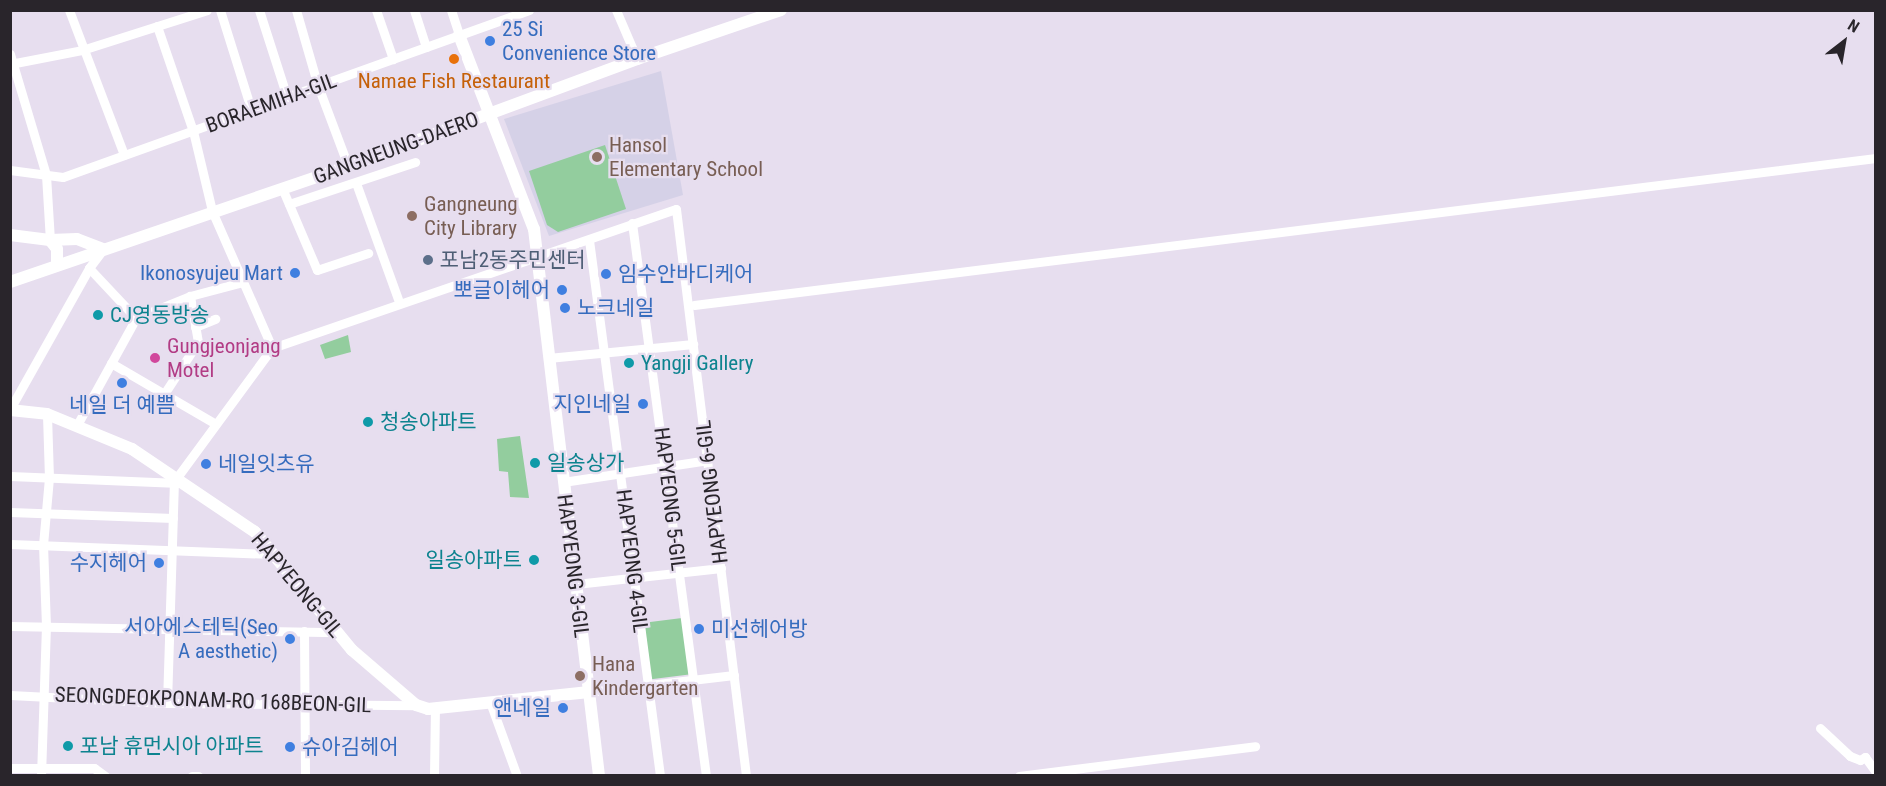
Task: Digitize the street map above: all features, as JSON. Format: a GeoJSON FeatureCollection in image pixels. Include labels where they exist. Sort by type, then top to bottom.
{"type":"FeatureCollection","features":[{"type":"Feature","properties":{"kind":"street"},"geometry":{"type":"LineString","coordinates":[[69,10],[82,51],[124,155]]}},
{"type":"Feature","properties":{"kind":"street"},"geometry":{"type":"LineString","coordinates":[[57,263],[57,249],[50,240],[46,175],[12,60],[82,51],[207,10]]}},
{"type":"Feature","properties":{"kind":"street"},"geometry":{"type":"LineString","coordinates":[[220,10],[251,109]]}},
{"type":"Feature","properties":{"kind":"street"},"geometry":{"type":"LineString","coordinates":[[259,10],[286,97]]}},
{"type":"Feature","properties":{"kind":"street"},"geometry":{"type":"LineString","coordinates":[[296,10],[318,86],[348,166]]}},
{"type":"Feature","properties":{"kind":"street"},"geometry":{"type":"LineString","coordinates":[[376,10],[393,59]]}},
{"type":"Feature","properties":{"kind":"street"},"geometry":{"type":"LineString","coordinates":[[414,10],[426,47]]}},
{"type":"Feature","properties":{"kind":"street"},"geometry":{"type":"LineString","coordinates":[[451,10],[459,35]]}},
{"type":"Feature","properties":{"kind":"street","name":"BORAEMIHA-GIL"},"geometry":{"type":"LineString","coordinates":[[10,170],[63,177],[529,10]]}},
{"type":"Feature","properties":{"kind":"street"},"geometry":{"type":"LineString","coordinates":[[616,10],[637,59]]}},
{"type":"Feature","properties":{"kind":"street","name":"GANGNEUNG-DAERO"},"geometry":{"type":"LineString","coordinates":[[10,282],[57,263],[348,166],[637,59],[781,10]]}},
{"type":"Feature","properties":{"kind":"street"},"geometry":{"type":"LineString","coordinates":[[157,26],[193,131],[212,211],[272,348]]}},
{"type":"Feature","properties":{"kind":"street","name":"HAPYEONG 3-GIL"},"geometry":{"type":"LineString","coordinates":[[459,35],[534,229],[599,776]]}},
{"type":"Feature","properties":{"kind":"street"},"geometry":{"type":"LineString","coordinates":[[694,305],[1875,158]]}},
{"type":"Feature","properties":{"kind":"street"},"geometry":{"type":"LineString","coordinates":[[289,204],[415,162]]}},
{"type":"Feature","properties":{"kind":"street"},"geometry":{"type":"LineString","coordinates":[[356,183],[399,302]]}},
{"type":"Feature","properties":{"kind":"street"},"geometry":{"type":"LineString","coordinates":[[282,188],[318,270],[368,253]]}},
{"type":"Feature","properties":{"kind":"street","name":"HAPYEONG 6-GIL"},"geometry":{"type":"LineString","coordinates":[[632,223],[676,209],[746,776]]}},
{"type":"Feature","properties":{"kind":"street"},"geometry":{"type":"LineString","coordinates":[[167,703],[173,518],[179,480],[216,424],[272,348],[536,254],[589,240],[632,223]]}},
{"type":"Feature","properties":{"kind":"street","name":"HAPYEONG 5-GIL"},"geometry":{"type":"LineString","coordinates":[[632,223],[706,776]]}},
{"type":"Feature","properties":{"kind":"street"},"geometry":{"type":"LineString","coordinates":[[10,235],[50,240],[77,239],[103,249],[88,268],[10,409]]}},
{"type":"Feature","properties":{"kind":"street","name":"HAPYEONG 4-GIL"},"geometry":{"type":"LineString","coordinates":[[589,240],[660,776]]}},
{"type":"Feature","properties":{"kind":"street"},"geometry":{"type":"LineString","coordinates":[[88,268],[136,318]]}},
{"type":"Feature","properties":{"kind":"street"},"geometry":{"type":"LineString","coordinates":[[77,425],[136,318],[190,296],[243,282]]}},
{"type":"Feature","properties":{"kind":"street"},"geometry":{"type":"LineString","coordinates":[[164,394],[198,342],[190,296]]}},
{"type":"Feature","properties":{"kind":"street"},"geometry":{"type":"LineString","coordinates":[[195,327],[215,319]]}},
{"type":"Feature","properties":{"kind":"street"},"geometry":{"type":"LineString","coordinates":[[548,358],[693,344]]}},
{"type":"Feature","properties":{"kind":"street"},"geometry":{"type":"LineString","coordinates":[[111,363],[216,424]]}},
{"type":"Feature","properties":{"kind":"street","name":"HAPYEONG-GIL"},"geometry":{"type":"LineString","coordinates":[[10,409],[47,414],[132,449],[255,532],[352,650],[416,705]]}},
{"type":"Feature","properties":{"kind":"street"},"geometry":{"type":"LineString","coordinates":[[41,773],[46,626],[43,546],[49,478],[47,414]]}},
{"type":"Feature","properties":{"kind":"street"},"geometry":{"type":"LineString","coordinates":[[563,482],[708,460]]}},
{"type":"Feature","properties":{"kind":"street"},"geometry":{"type":"LineString","coordinates":[[10,476],[179,480]]}},
{"type":"Feature","properties":{"kind":"street"},"geometry":{"type":"LineString","coordinates":[[10,512],[173,518]]}},
{"type":"Feature","properties":{"kind":"street"},"geometry":{"type":"LineString","coordinates":[[10,544],[273,554]]}},
{"type":"Feature","properties":{"kind":"street"},"geometry":{"type":"LineString","coordinates":[[576,584],[634,575],[721,568]]}},
{"type":"Feature","properties":{"kind":"street"},"geometry":{"type":"LineString","coordinates":[[10,626],[337,632]]}},
{"type":"Feature","properties":{"kind":"street"},"geometry":{"type":"LineString","coordinates":[[304,631],[305,776]]}},
{"type":"Feature","properties":{"kind":"street"},"geometry":{"type":"LineString","coordinates":[[416,705],[435,708],[734,675]]}},
{"type":"Feature","properties":{"kind":"street","name":"SEONGDEOKPONAM-RO 168BEON-GIL"},"geometry":{"type":"LineString","coordinates":[[10,695],[167,703],[416,705]]}},
{"type":"Feature","properties":{"kind":"street"},"geometry":{"type":"LineString","coordinates":[[490,702],[517,776]]}},
{"type":"Feature","properties":{"kind":"street"},"geometry":{"type":"LineString","coordinates":[[434,776],[435,708]]}},
{"type":"Feature","properties":{"kind":"street"},"geometry":{"type":"LineString","coordinates":[[1820,728],[1850,756],[1860,760],[1865,757],[1875,772]]}},
{"type":"Feature","properties":{"kind":"street"},"geometry":{"type":"LineString","coordinates":[[1019,776],[1255,746]]}},
{"type":"Feature","properties":{"kind":"street"},"geometry":{"type":"LineString","coordinates":[[10,768],[41,773],[94,768],[105,776]]}},
{"type":"Feature","properties":{"kind":"street"},"geometry":{"type":"LineString","coordinates":[[192,776],[198,776]]}},
{"type":"Feature","properties":{"kind":"shaded area","name":"Hansol Elementary School"},"geometry":{"type":"Polygon","coordinates":[[[661,71],[683,195],[549,236],[504,119],[661,71]]]}},
{"type":"Feature","properties":{"kind":"green space"},"geometry":{"type":"Polygon","coordinates":[[[605,145],[626,209],[558,232],[547,225],[529,171],[605,145]]]}},
{"type":"Feature","properties":{"kind":"green space"},"geometry":{"type":"Polygon","coordinates":[[[348,335],[351,352],[325,359],[320,345],[348,335]]]}},
{"type":"Feature","properties":{"kind":"green space"},"geometry":{"type":"Polygon","coordinates":[[[520,436],[529,498],[510,497],[508,472],[499,471],[497,439],[520,436]]]}},
{"type":"Feature","properties":{"kind":"green space"},"geometry":{"type":"Polygon","coordinates":[[[682,618],[689,675],[651,679],[644,623],[682,618]]]}},
{"type":"Feature","properties":{"kind":"place","name":"25 Si Convenience Store"},"geometry":{"type":"Point","coordinates":[490,41]}},
{"type":"Feature","properties":{"kind":"place","name":"Namae Fish Restaurant"},"geometry":{"type":"Point","coordinates":[454,59]}},
{"type":"Feature","properties":{"kind":"place","name":"Hansol Elementary School"},"geometry":{"type":"Point","coordinates":[597,157]}},
{"type":"Feature","properties":{"kind":"place","name":"Gangneung City Library"},"geometry":{"type":"Point","coordinates":[412,216]}},
{"type":"Feature","properties":{"kind":"place","name":"포남2동주민센터"},"geometry":{"type":"Point","coordinates":[428,260]}},
{"type":"Feature","properties":{"kind":"place","name":"Ikonosyujeu Mart"},"geometry":{"type":"Point","coordinates":[295,273]}},
{"type":"Feature","properties":{"kind":"place","name":"임수안바디케어"},"geometry":{"type":"Point","coordinates":[606,274]}},
{"type":"Feature","properties":{"kind":"place","name":"뽀글이헤어"},"geometry":{"type":"Point","coordinates":[562,290]}},
{"type":"Feature","properties":{"kind":"place","name":"노크네일"},"geometry":{"type":"Point","coordinates":[565,308]}},
{"type":"Feature","properties":{"kind":"place","name":"CJ영동방송"},"geometry":{"type":"Point","coordinates":[98,315]}},
{"type":"Feature","properties":{"kind":"place","name":"Gungjeonjang Motel"},"geometry":{"type":"Point","coordinates":[155,358]}},
{"type":"Feature","properties":{"kind":"place","name":"Yangji Gallery"},"geometry":{"type":"Point","coordinates":[629,363]}},
{"type":"Feature","properties":{"kind":"place","name":"네일 더 예쁨"},"geometry":{"type":"Point","coordinates":[122,383]}},
{"type":"Feature","properties":{"kind":"place","name":"지인네일"},"geometry":{"type":"Point","coordinates":[643,404]}},
{"type":"Feature","properties":{"kind":"place","name":"청송아파트"},"geometry":{"type":"Point","coordinates":[368,422]}},
{"type":"Feature","properties":{"kind":"place","name":"일송상가"},"geometry":{"type":"Point","coordinates":[535,463]}},
{"type":"Feature","properties":{"kind":"place","name":"네일잇츠유"},"geometry":{"type":"Point","coordinates":[206,464]}},
{"type":"Feature","properties":{"kind":"place","name":"일송아파트"},"geometry":{"type":"Point","coordinates":[534,560]}},
{"type":"Feature","properties":{"kind":"place","name":"수지헤어"},"geometry":{"type":"Point","coordinates":[159,563]}},
{"type":"Feature","properties":{"kind":"place","name":"미선헤어방"},"geometry":{"type":"Point","coordinates":[699,629]}},
{"type":"Feature","properties":{"kind":"place","name":"서아에스테틱(Seo A aesthetic)"},"geometry":{"type":"Point","coordinates":[290,639]}},
{"type":"Feature","properties":{"kind":"place","name":"Hana Kindergarten"},"geometry":{"type":"Point","coordinates":[580,676]}},
{"type":"Feature","properties":{"kind":"place","name":"앤네일"},"geometry":{"type":"Point","coordinates":[563,708]}},
{"type":"Feature","properties":{"kind":"place","name":"포남 휴먼시아 아파트"},"geometry":{"type":"Point","coordinates":[68,746]}},
{"type":"Feature","properties":{"kind":"place","name":"슈아김헤어"},"geometry":{"type":"Point","coordinates":[290,747]}}]}
